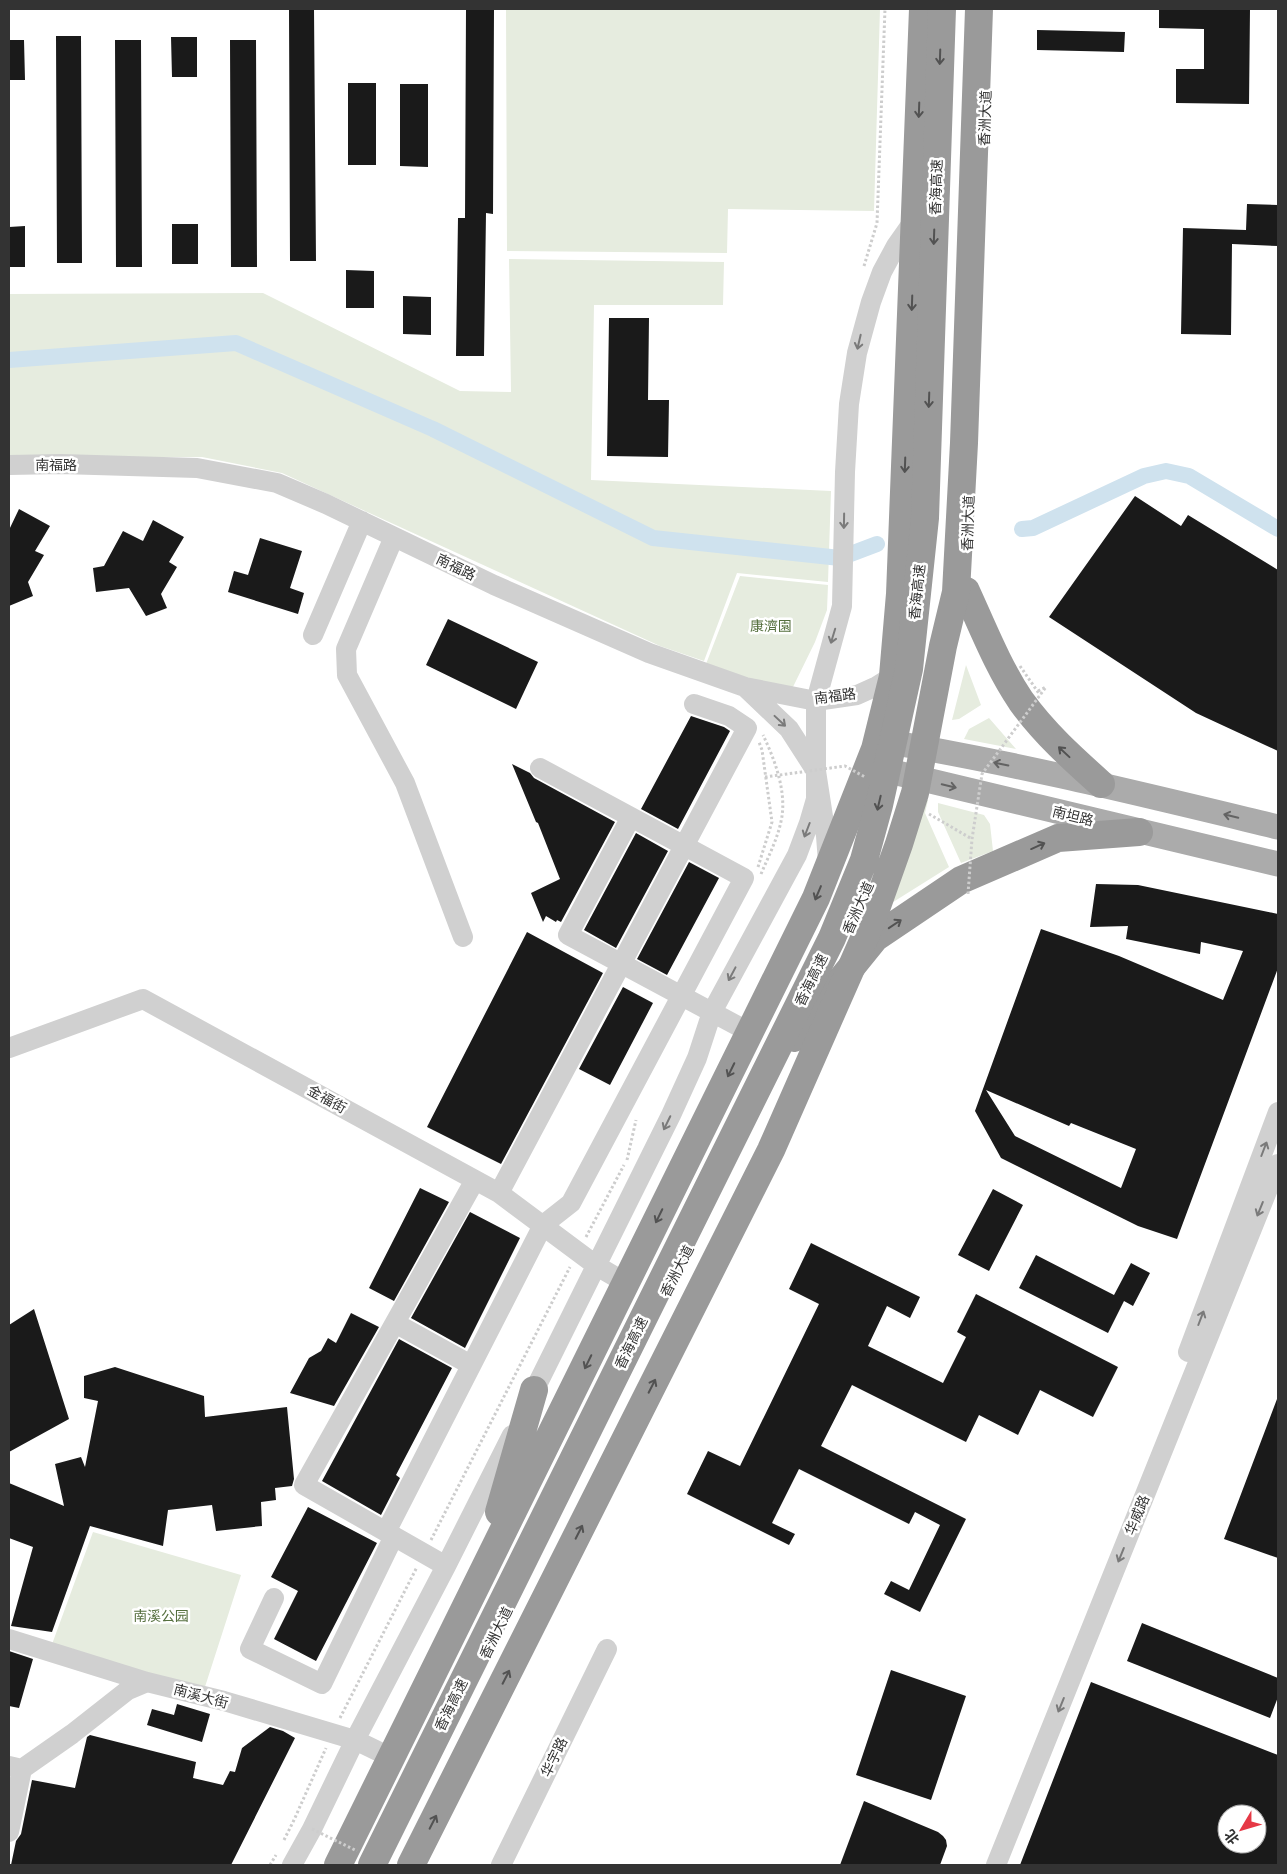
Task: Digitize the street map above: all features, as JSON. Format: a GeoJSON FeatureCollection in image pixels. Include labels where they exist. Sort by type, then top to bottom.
{"type":"FeatureCollection","features":[{"type":"Feature","properties":{"kind":"highway"},"geometry":{"type":"LineString","coordinates":[[363,1862],[392,1758],[816,898],[877,740],[893,676],[900,594],[924,9]]}},
{"type":"Feature","properties":{"kind":"highway","name":"香海高速"},"geometry":{"type":"LineString","coordinates":[[363,1862],[828,947],[864,860],[879,805],[908,669],[925,518],[942,9]]}},
{"type":"Feature","properties":{"kind":"highway"},"geometry":{"type":"LineString","coordinates":[[411,1865],[771,1150],[871,923],[902,836],[915,793],[943,646],[956,592],[964,433],[978,9]]}},
{"type":"Feature","properties":{"kind":"highway","name":"香洲大道"},"geometry":{"type":"LineString","coordinates":[[363,1862],[843,942],[914,777],[940,707],[966,591],[990,9]]}},
{"type":"Feature","properties":{"kind":"highway"},"geometry":{"type":"LineString","coordinates":[[966,591],[996,657],[1021,700],[1059,748],[1101,784]]}},
{"type":"Feature","properties":{"kind":"highway"},"geometry":{"type":"LineString","coordinates":[[794,1038],[875,938],[961,880],[1058,838],[1139,832]]}},
{"type":"Feature","properties":{"kind":"highway"},"geometry":{"type":"LineString","coordinates":[[480,1580],[534,1390]]}},
{"type":"Feature","properties":{"kind":"main road"},"geometry":{"type":"LineString","coordinates":[[877,740],[1101,784],[1278,827]]}},
{"type":"Feature","properties":{"kind":"main road","name":"南坦路"},"geometry":{"type":"LineString","coordinates":[[868,766],[1278,864]]}},
{"type":"Feature","properties":{"kind":"street"},"geometry":{"type":"LineString","coordinates":[[292,1865],[446,1566],[597,1266],[697,1058],[712,1012],[797,855],[816,799],[816,701],[842,606],[845,472],[849,404],[857,352],[862,328],[882,272],[896,246],[915,219]]}},
{"type":"Feature","properties":{"kind":"street","name":"南福路"},"geometry":{"type":"LineString","coordinates":[[9,465],[61,464],[197,468],[277,483],[362,521],[494,585],[649,653],[744,687],[816,701],[857,695],[893,676]]}},
{"type":"Feature","properties":{"kind":"street"},"geometry":{"type":"LineString","coordinates":[[313,634],[362,521]]}},
{"type":"Feature","properties":{"kind":"street"},"geometry":{"type":"LineString","coordinates":[[394,537],[346,649],[347,675],[405,783],[463,937]]}},
{"type":"Feature","properties":{"kind":"street"},"geometry":{"type":"LineString","coordinates":[[744,687],[789,729],[816,771],[826,836],[828,867]]}},
{"type":"Feature","properties":{"kind":"street"},"geometry":{"type":"LineString","coordinates":[[500,1193],[747,728],[729,716],[694,704]]}},
{"type":"Feature","properties":{"kind":"street"},"geometry":{"type":"LineString","coordinates":[[274,1598],[250,1649],[322,1684],[390,1534],[471,1365],[542,1225],[571,1203],[744,878],[540,768]]}},
{"type":"Feature","properties":{"kind":"street"},"geometry":{"type":"LineString","coordinates":[[631,817],[568,935],[749,1032]]}},
{"type":"Feature","properties":{"kind":"street","name":"金福街"},"geometry":{"type":"LineString","coordinates":[[9,1048],[143,999],[500,1193],[597,1266],[626,1283]]}},
{"type":"Feature","properties":{"kind":"street"},"geometry":{"type":"LineString","coordinates":[[1141,1478],[1278,1112]]}},
{"type":"Feature","properties":{"kind":"street","name":"华威路"},"geometry":{"type":"LineString","coordinates":[[996,1865],[1278,1164]]}},
{"type":"Feature","properties":{"kind":"street"},"geometry":{"type":"LineString","coordinates":[[446,1566],[304,1485],[475,1180]]}},
{"type":"Feature","properties":{"kind":"street"},"geometry":{"type":"LineString","coordinates":[[395,1323],[471,1365]]}},
{"type":"Feature","properties":{"kind":"street","name":"南溪大街"},"geometry":{"type":"LineString","coordinates":[[9,1639],[147,1682],[355,1740],[392,1758]]}},
{"type":"Feature","properties":{"kind":"street","name":"华宇路"},"geometry":{"type":"LineString","coordinates":[[501,1865],[607,1648]]}},
{"type":"Feature","properties":{"kind":"street"},"geometry":{"type":"LineString","coordinates":[[9,1832],[15,1767],[72,1734],[128,1690],[147,1682]]}},
{"type":"Feature","properties":{"kind":"path"},"geometry":{"type":"LineString","coordinates":[[863,268],[878,223],[885,9]]}},
{"type":"Feature","properties":{"kind":"path"},"geometry":{"type":"LineString","coordinates":[[1020,666],[1040,694]]}},
{"type":"Feature","properties":{"kind":"path"},"geometry":{"type":"LineString","coordinates":[[968,894],[972,839],[982,774],[1046,687]]}},
{"type":"Feature","properties":{"kind":"path"},"geometry":{"type":"LineString","coordinates":[[756,735],[762,750],[772,822],[756,874]]}},
{"type":"Feature","properties":{"kind":"path"},"geometry":{"type":"LineString","coordinates":[[312,1829],[363,1862]]}},
{"type":"Feature","properties":{"kind":"green space"},"geometry":{"type":"Polygon","coordinates":[[[506,9],[880,9],[874,211],[728,209],[727,253],[507,251],[506,9]]]}},
{"type":"Feature","properties":{"kind":"green space"},"geometry":{"type":"Polygon","coordinates":[[[509,259],[724,262],[723,305],[594,305],[591,480],[831,491],[828,582],[737,573],[704,661],[660,646],[282,473],[202,457],[9,457],[9,294],[263,293],[460,391],[511,392],[509,259]]]}},
{"type":"Feature","properties":{"kind":"green space","name":"康濟園"},"geometry":{"type":"Polygon","coordinates":[[[740,576],[828,585],[827,610],[815,642],[792,689],[745,680],[706,664],[740,576]]]}},
{"type":"Feature","properties":{"kind":"green space"},"geometry":{"type":"Polygon","coordinates":[[[966,665],[981,705],[959,719],[952,720],[966,665]]]}},
{"type":"Feature","properties":{"kind":"green space"},"geometry":{"type":"Polygon","coordinates":[[[989,718],[1016,749],[964,739],[969,729],[989,718]]]}},
{"type":"Feature","properties":{"kind":"green space"},"geometry":{"type":"Polygon","coordinates":[[[922,800],[928,800],[925,813],[949,867],[882,909],[922,800]]]}},
{"type":"Feature","properties":{"kind":"green space"},"geometry":{"type":"Polygon","coordinates":[[[938,803],[984,815],[990,824],[993,851],[961,863],[938,812],[938,803]]]}},
{"type":"Feature","properties":{"kind":"green space","name":"南溪公园"},"geometry":{"type":"Polygon","coordinates":[[[93,1532],[241,1575],[203,1693],[51,1647],[93,1532]]]}},
{"type":"Feature","properties":{"kind":"building"},"geometry":{"type":"Polygon","coordinates":[[[289,9],[314,9],[316,261],[290,261],[289,9]]]}},
{"type":"Feature","properties":{"kind":"building"},"geometry":{"type":"Polygon","coordinates":[[[466,9],[494,9],[493,214],[486,213],[484,356],[456,356],[458,218],[465,218],[466,9]]]}},
{"type":"Feature","properties":{"kind":"building"},"geometry":{"type":"Polygon","coordinates":[[[1159,9],[1250,9],[1249,104],[1176,103],[1176,69],[1204,69],[1204,29],[1159,28],[1159,9]]]}},
{"type":"Feature","properties":{"kind":"building"},"geometry":{"type":"Polygon","coordinates":[[[1037,30],[1125,32],[1124,52],[1037,50],[1037,30]]]}},
{"type":"Feature","properties":{"kind":"building"},"geometry":{"type":"Polygon","coordinates":[[[56,36],[81,36],[82,263],[57,263],[56,36]]]}},
{"type":"Feature","properties":{"kind":"building"},"geometry":{"type":"Polygon","coordinates":[[[171,37],[197,37],[197,77],[172,77],[171,37]]]}},
{"type":"Feature","properties":{"kind":"building"},"geometry":{"type":"Polygon","coordinates":[[[9,40],[24,40],[25,80],[9,80],[9,40]]]}},
{"type":"Feature","properties":{"kind":"building"},"geometry":{"type":"Polygon","coordinates":[[[115,40],[141,40],[142,267],[116,267],[115,40]]]}},
{"type":"Feature","properties":{"kind":"building"},"geometry":{"type":"Polygon","coordinates":[[[230,40],[256,40],[257,267],[231,267],[230,40]]]}},
{"type":"Feature","properties":{"kind":"building"},"geometry":{"type":"Polygon","coordinates":[[[348,83],[376,83],[376,165],[348,165],[348,83]]]}},
{"type":"Feature","properties":{"kind":"building"},"geometry":{"type":"Polygon","coordinates":[[[400,84],[428,84],[428,167],[400,166],[400,84]]]}},
{"type":"Feature","properties":{"kind":"building"},"geometry":{"type":"Polygon","coordinates":[[[1247,204],[1278,205],[1278,246],[1232,244],[1231,335],[1181,334],[1183,228],[1246,230],[1247,204]]]}},
{"type":"Feature","properties":{"kind":"building"},"geometry":{"type":"Polygon","coordinates":[[[172,224],[198,224],[198,264],[172,264],[172,224]]]}},
{"type":"Feature","properties":{"kind":"building"},"geometry":{"type":"Polygon","coordinates":[[[25,226],[25,267],[9,267],[9,227],[25,226]]]}},
{"type":"Feature","properties":{"kind":"building"},"geometry":{"type":"Polygon","coordinates":[[[346,270],[374,271],[374,308],[346,308],[346,270]]]}},
{"type":"Feature","properties":{"kind":"building"},"geometry":{"type":"Polygon","coordinates":[[[403,296],[431,297],[431,335],[403,334],[403,296]]]}},
{"type":"Feature","properties":{"kind":"building"},"geometry":{"type":"Polygon","coordinates":[[[609,318],[649,318],[648,400],[669,400],[668,457],[607,456],[609,318]]]}},
{"type":"Feature","properties":{"kind":"building"},"geometry":{"type":"Polygon","coordinates":[[[1135,496],[1181,526],[1188,515],[1278,570],[1278,751],[1196,713],[1049,617],[1135,496]]]}},
{"type":"Feature","properties":{"kind":"building"},"geometry":{"type":"Polygon","coordinates":[[[19,509],[50,526],[35,551],[44,555],[28,582],[33,596],[9,606],[9,530],[19,509]]]}},
{"type":"Feature","properties":{"kind":"building"},"geometry":{"type":"Polygon","coordinates":[[[153,520],[184,537],[169,562],[177,567],[161,594],[167,608],[146,616],[129,588],[96,592],[93,568],[104,566],[123,531],[143,541],[153,520]]]}},
{"type":"Feature","properties":{"kind":"building"},"geometry":{"type":"Polygon","coordinates":[[[260,538],[302,551],[290,588],[304,593],[298,614],[228,592],[234,571],[248,575],[260,538]]]}},
{"type":"Feature","properties":{"kind":"building"},"geometry":{"type":"Polygon","coordinates":[[[448,619],[538,662],[516,709],[426,665],[448,619]]]}},
{"type":"Feature","properties":{"kind":"building"},"geometry":{"type":"Polygon","coordinates":[[[691,716],[724,727],[730,731],[678,829],[641,809],[691,716]]]}},
{"type":"Feature","properties":{"kind":"building"},"geometry":{"type":"Polygon","coordinates":[[[512,764],[615,822],[561,922],[557,920],[556,922],[546,916],[543,922],[531,893],[560,879],[512,764]]]}},
{"type":"Feature","properties":{"kind":"building"},"geometry":{"type":"Polygon","coordinates":[[[636,833],[668,851],[616,948],[584,930],[636,833]]]}},
{"type":"Feature","properties":{"kind":"building"},"geometry":{"type":"Polygon","coordinates":[[[689,862],[719,878],[667,975],[637,959],[689,862]]]}},
{"type":"Feature","properties":{"kind":"building"},"geometry":{"type":"Polygon","coordinates":[[[1096,884],[1138,885],[1278,914],[1278,968],[1177,1239],[1138,1226],[1001,1158],[975,1111],[1041,929],[1119,956],[1223,1000],[1243,951],[1201,942],[1200,954],[1126,939],[1128,926],[1090,927],[1096,884]],[[986,1090],[1015,1136],[1121,1188],[1136,1149],[1071,1123],[1069,1126],[986,1090]]]}},
{"type":"Feature","properties":{"kind":"building"},"geometry":{"type":"Polygon","coordinates":[[[527,932],[603,973],[501,1164],[427,1127],[527,932]]]}},
{"type":"Feature","properties":{"kind":"building"},"geometry":{"type":"Polygon","coordinates":[[[623,987],[653,1003],[610,1085],[579,1069],[623,987]]]}},
{"type":"Feature","properties":{"kind":"building"},"geometry":{"type":"Polygon","coordinates":[[[420,1188],[449,1202],[394,1301],[369,1288],[420,1188]]]}},
{"type":"Feature","properties":{"kind":"building"},"geometry":{"type":"Polygon","coordinates":[[[993,1189],[1023,1205],[989,1271],[958,1255],[993,1189]]]}},
{"type":"Feature","properties":{"kind":"building"},"geometry":{"type":"Polygon","coordinates":[[[470,1212],[520,1238],[465,1348],[411,1318],[470,1212]]]}},
{"type":"Feature","properties":{"kind":"building"},"geometry":{"type":"Polygon","coordinates":[[[811,1243],[920,1297],[910,1318],[887,1306],[868,1346],[943,1383],[966,1337],[957,1332],[976,1294],[1118,1367],[1093,1417],[1040,1390],[1018,1435],[979,1415],[966,1442],[852,1385],[821,1446],[966,1519],[920,1612],[884,1594],[891,1581],[909,1590],[940,1525],[915,1512],[909,1524],[799,1469],[772,1523],[795,1534],[789,1545],[687,1494],[708,1451],[740,1466],[819,1304],[789,1289],[811,1243]]]}},
{"type":"Feature","properties":{"kind":"building"},"geometry":{"type":"Polygon","coordinates":[[[1036,1255],[1114,1295],[1131,1263],[1150,1273],[1133,1306],[1124,1301],[1108,1333],[1019,1288],[1036,1255]]]}},
{"type":"Feature","properties":{"kind":"building"},"geometry":{"type":"Polygon","coordinates":[[[34,1309],[69,1419],[9,1452],[9,1325],[34,1309]]]}},
{"type":"Feature","properties":{"kind":"building"},"geometry":{"type":"Polygon","coordinates":[[[351,1313],[379,1327],[334,1406],[290,1393],[309,1358],[321,1351],[328,1338],[336,1343],[351,1313]]]}},
{"type":"Feature","properties":{"kind":"building"},"geometry":{"type":"Polygon","coordinates":[[[399,1339],[452,1368],[396,1475],[400,1478],[381,1515],[322,1481],[399,1339]]]}},
{"type":"Feature","properties":{"kind":"building"},"geometry":{"type":"Polygon","coordinates":[[[115,1367],[204,1396],[205,1417],[287,1407],[294,1479],[292,1486],[275,1488],[276,1500],[261,1502],[262,1526],[216,1531],[212,1505],[168,1510],[163,1546],[90,1526],[52,1632],[11,1626],[33,1547],[9,1538],[9,1483],[64,1506],[55,1464],[81,1457],[85,1467],[98,1401],[84,1398],[84,1376],[115,1367]]]}},
{"type":"Feature","properties":{"kind":"building"},"geometry":{"type":"Polygon","coordinates":[[[1278,1399],[1278,1558],[1224,1539],[1278,1399]]]}},
{"type":"Feature","properties":{"kind":"building"},"geometry":{"type":"Polygon","coordinates":[[[308,1507],[377,1543],[316,1661],[274,1639],[298,1591],[271,1577],[308,1507]]]}},
{"type":"Feature","properties":{"kind":"building"},"geometry":{"type":"Polygon","coordinates":[[[1142,1623],[1278,1678],[1278,1697],[1270,1718],[1127,1661],[1142,1623]]]}},
{"type":"Feature","properties":{"kind":"building"},"geometry":{"type":"Polygon","coordinates":[[[9,1651],[33,1659],[19,1708],[9,1706],[9,1651]]]}},
{"type":"Feature","properties":{"kind":"building"},"geometry":{"type":"Polygon","coordinates":[[[891,1670],[966,1696],[931,1800],[856,1775],[891,1670]]]}},
{"type":"Feature","properties":{"kind":"building"},"geometry":{"type":"Polygon","coordinates":[[[1091,1682],[1278,1755],[1278,1865],[1020,1865],[1091,1682]]]}},
{"type":"Feature","properties":{"kind":"building"},"geometry":{"type":"Polygon","coordinates":[[[177,1704],[210,1714],[202,1742],[147,1725],[152,1709],[174,1715],[177,1704]]]}},
{"type":"Feature","properties":{"kind":"building"},"geometry":{"type":"Polygon","coordinates":[[[270,1727],[283,1731],[295,1738],[231,1865],[11,1865],[16,1841],[21,1834],[32,1780],[75,1788],[87,1737],[90,1735],[196,1762],[193,1778],[223,1785],[230,1771],[235,1772],[242,1748],[270,1727]]]}},
{"type":"Feature","properties":{"kind":"building"},"geometry":{"type":"Polygon","coordinates":[[[864,1801],[938,1832],[943,1836],[947,1846],[940,1865],[840,1865],[864,1801]]]}},
{"type":"Feature","properties":{"kind":"waterway"},"geometry":{"type":"LineString","coordinates":[[9,360],[236,343],[433,429],[653,538],[840,558],[877,544]]}},
{"type":"Feature","properties":{"kind":"waterway"},"geometry":{"type":"LineString","coordinates":[[1022,529],[1033,528],[1144,476],[1166,471],[1189,476],[1278,529]]}}]}
